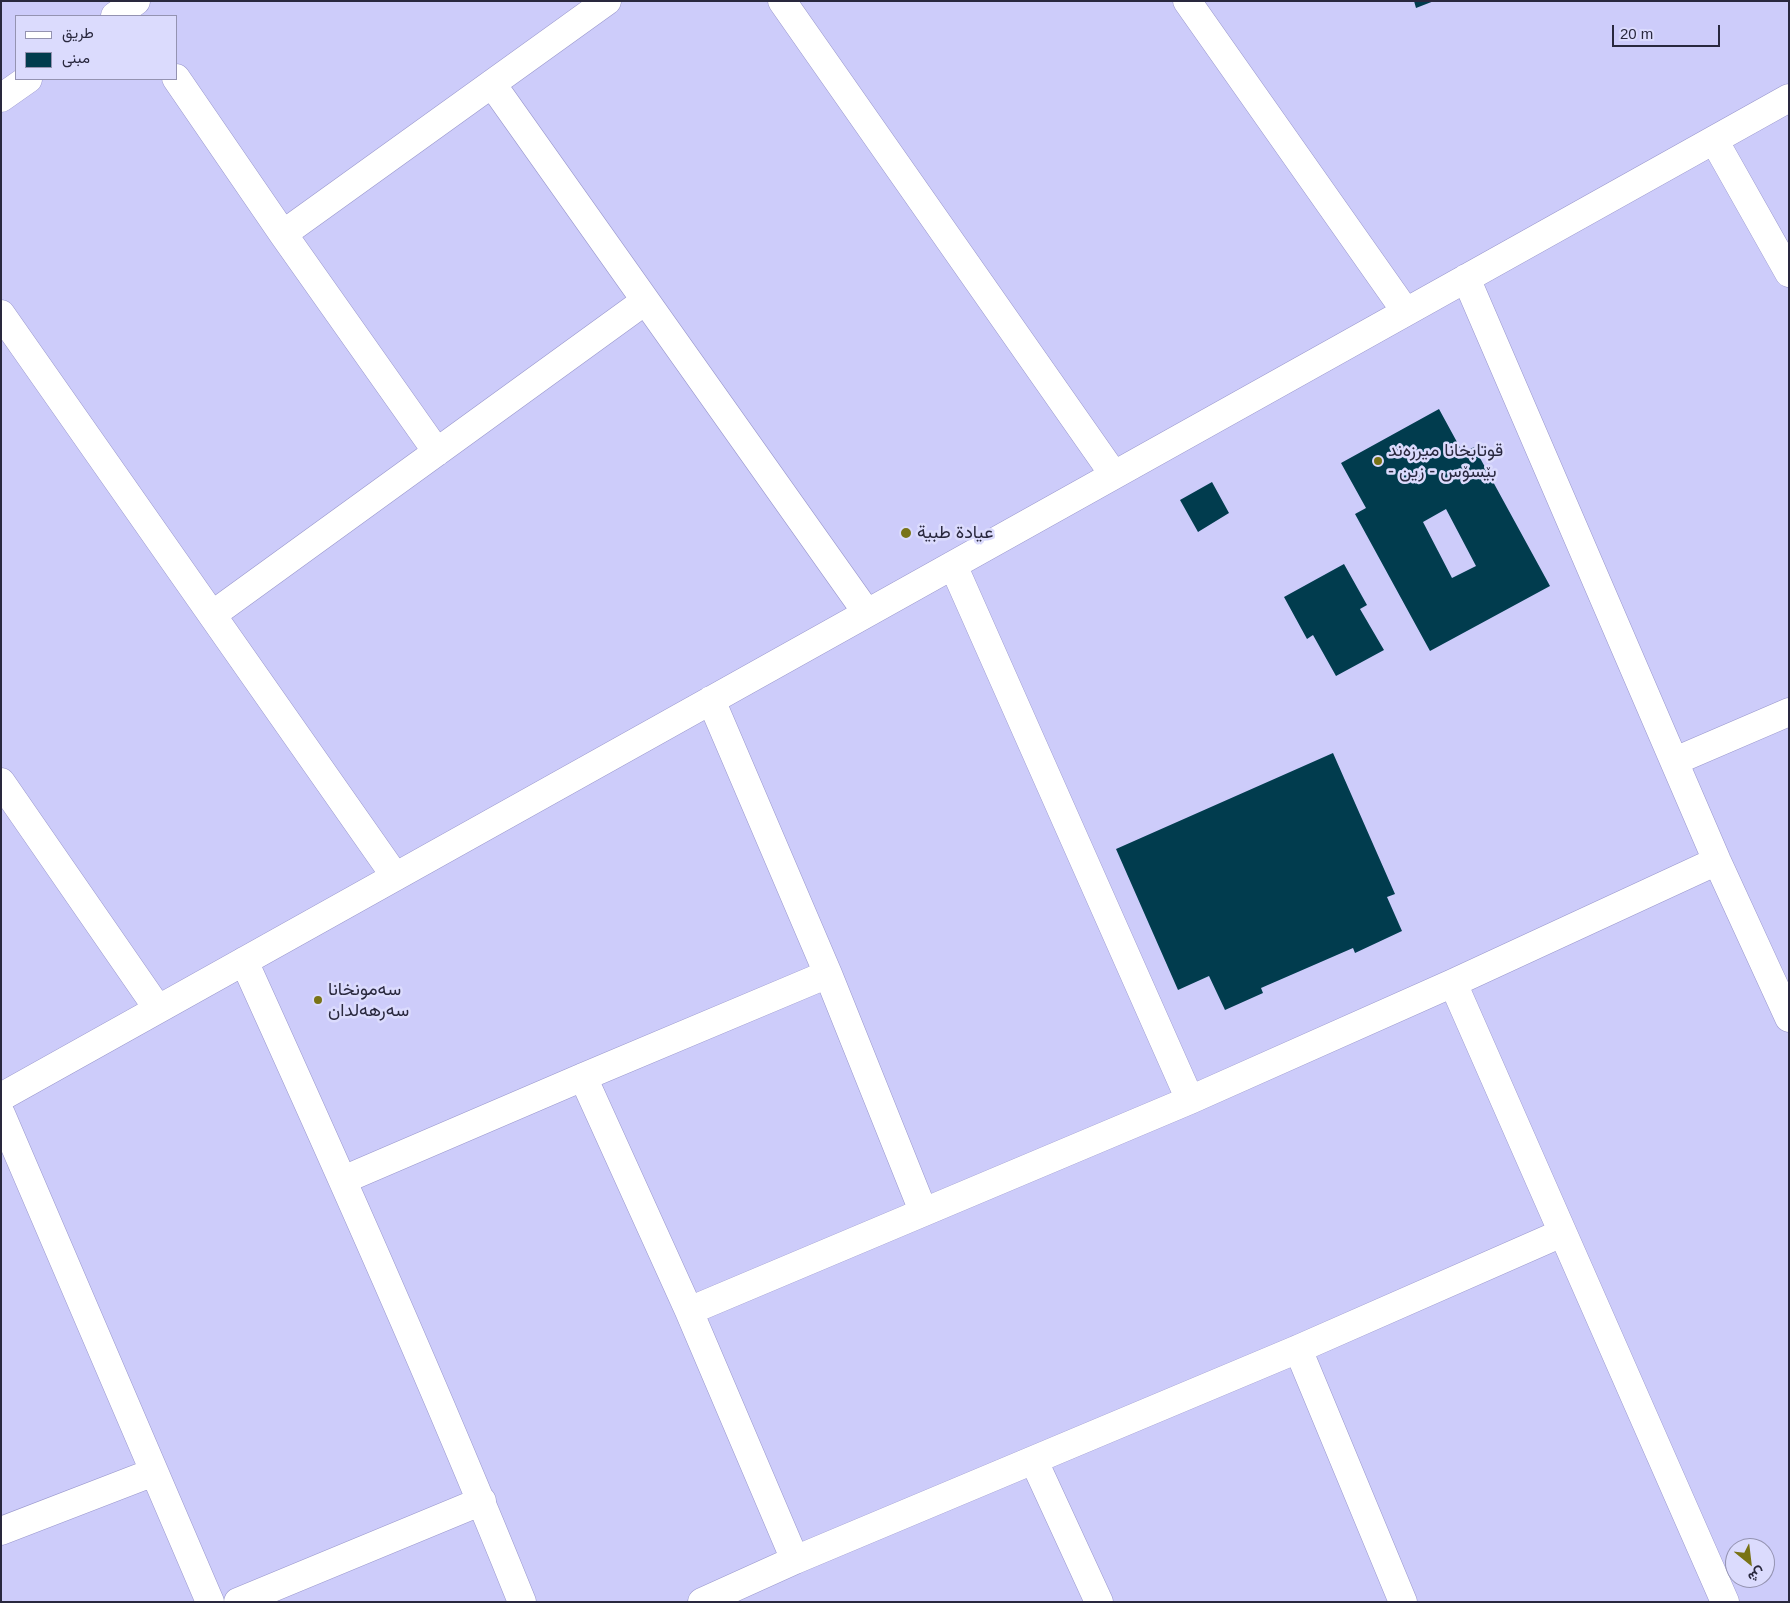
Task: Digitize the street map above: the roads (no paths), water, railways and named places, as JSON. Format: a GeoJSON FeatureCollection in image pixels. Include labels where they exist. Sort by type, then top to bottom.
{"type":"FeatureCollection","features":[{"type":"Feature","properties":{"kind":"street"},"geometry":{"type":"LineString","coordinates":[[283,234],[607,1]]}},
{"type":"Feature","properties":{"kind":"street"},"geometry":{"type":"LineString","coordinates":[[782,1],[1114,475]]}},
{"type":"Feature","properties":{"kind":"street"},"geometry":{"type":"LineString","coordinates":[[1187,1],[1406,312]]}},
{"type":"Feature","properties":{"kind":"street"},"geometry":{"type":"LineString","coordinates":[[1,98],[27,80]]}},
{"type":"Feature","properties":{"kind":"street"},"geometry":{"type":"LineString","coordinates":[[177,80],[283,234],[437,452]]}},
{"type":"Feature","properties":{"kind":"street"},"geometry":{"type":"LineString","coordinates":[[492,84],[867,613]]}},
{"type":"Feature","properties":{"kind":"street"},"geometry":{"type":"LineString","coordinates":[[1,1096],[1789,98]]}},
{"type":"Feature","properties":{"kind":"street"},"geometry":{"type":"LineString","coordinates":[[1714,140],[1789,273]]}},
{"type":"Feature","properties":{"kind":"street"},"geometry":{"type":"LineString","coordinates":[[1466,278],[1717,861],[1789,1018]]}},
{"type":"Feature","properties":{"kind":"street"},"geometry":{"type":"LineString","coordinates":[[212,615],[645,301]]}},
{"type":"Feature","properties":{"kind":"street"},"geometry":{"type":"LineString","coordinates":[[1,314],[395,876]]}},
{"type":"Feature","properties":{"kind":"street"},"geometry":{"type":"LineString","coordinates":[[953,565],[1190,1100]]}},
{"type":"Feature","properties":{"kind":"street"},"geometry":{"type":"LineString","coordinates":[[711,700],[828,974],[923,1211]]}},
{"type":"Feature","properties":{"kind":"street"},"geometry":{"type":"LineString","coordinates":[[1675,761],[1789,712]]}},
{"type":"Feature","properties":{"kind":"street"},"geometry":{"type":"LineString","coordinates":[[1,782],[158,1009]]}},
{"type":"Feature","properties":{"kind":"street"},"geometry":{"type":"LineString","coordinates":[[689,1311],[1190,1100],[1453,983],[1717,861]]}},
{"type":"Feature","properties":{"kind":"street"},"geometry":{"type":"LineString","coordinates":[[244,960],[343,1180],[482,1501],[522,1602]]}},
{"type":"Feature","properties":{"kind":"street"},"geometry":{"type":"LineString","coordinates":[[343,1180],[828,974]]}},
{"type":"Feature","properties":{"kind":"street"},"geometry":{"type":"LineString","coordinates":[[1453,983],[1725,1602]]}},
{"type":"Feature","properties":{"kind":"street"},"geometry":{"type":"LineString","coordinates":[[583,1077],[689,1311],[795,1560]]}},
{"type":"Feature","properties":{"kind":"street"},"geometry":{"type":"LineString","coordinates":[[1,1114],[210,1602]]}},
{"type":"Feature","properties":{"kind":"street"},"geometry":{"type":"LineString","coordinates":[[702,1602],[795,1560],[1298,1349],[1562,1233]]}},
{"type":"Feature","properties":{"kind":"street"},"geometry":{"type":"LineString","coordinates":[[1298,1349],[1403,1602]]}},
{"type":"Feature","properties":{"kind":"street"},"geometry":{"type":"LineString","coordinates":[[1034,1461],[1099,1602]]}},
{"type":"Feature","properties":{"kind":"street"},"geometry":{"type":"LineString","coordinates":[[1,1531],[154,1472]]}},
{"type":"Feature","properties":{"kind":"street"},"geometry":{"type":"LineString","coordinates":[[238,1602],[482,1501]]}},
{"type":"Feature","properties":{"kind":"place","name":"قوتابخانا میرزەند - بێسۆس - زین"},"geometry":{"type":"Point","coordinates":[1378,461]}},
{"type":"Feature","properties":{"kind":"place","name":"عيادة طبية"},"geometry":{"type":"Point","coordinates":[906,533]}},
{"type":"Feature","properties":{"kind":"place","name":"سەمونخانا سەرهەلدان"},"geometry":{"type":"Point","coordinates":[318,1000]}}]}
